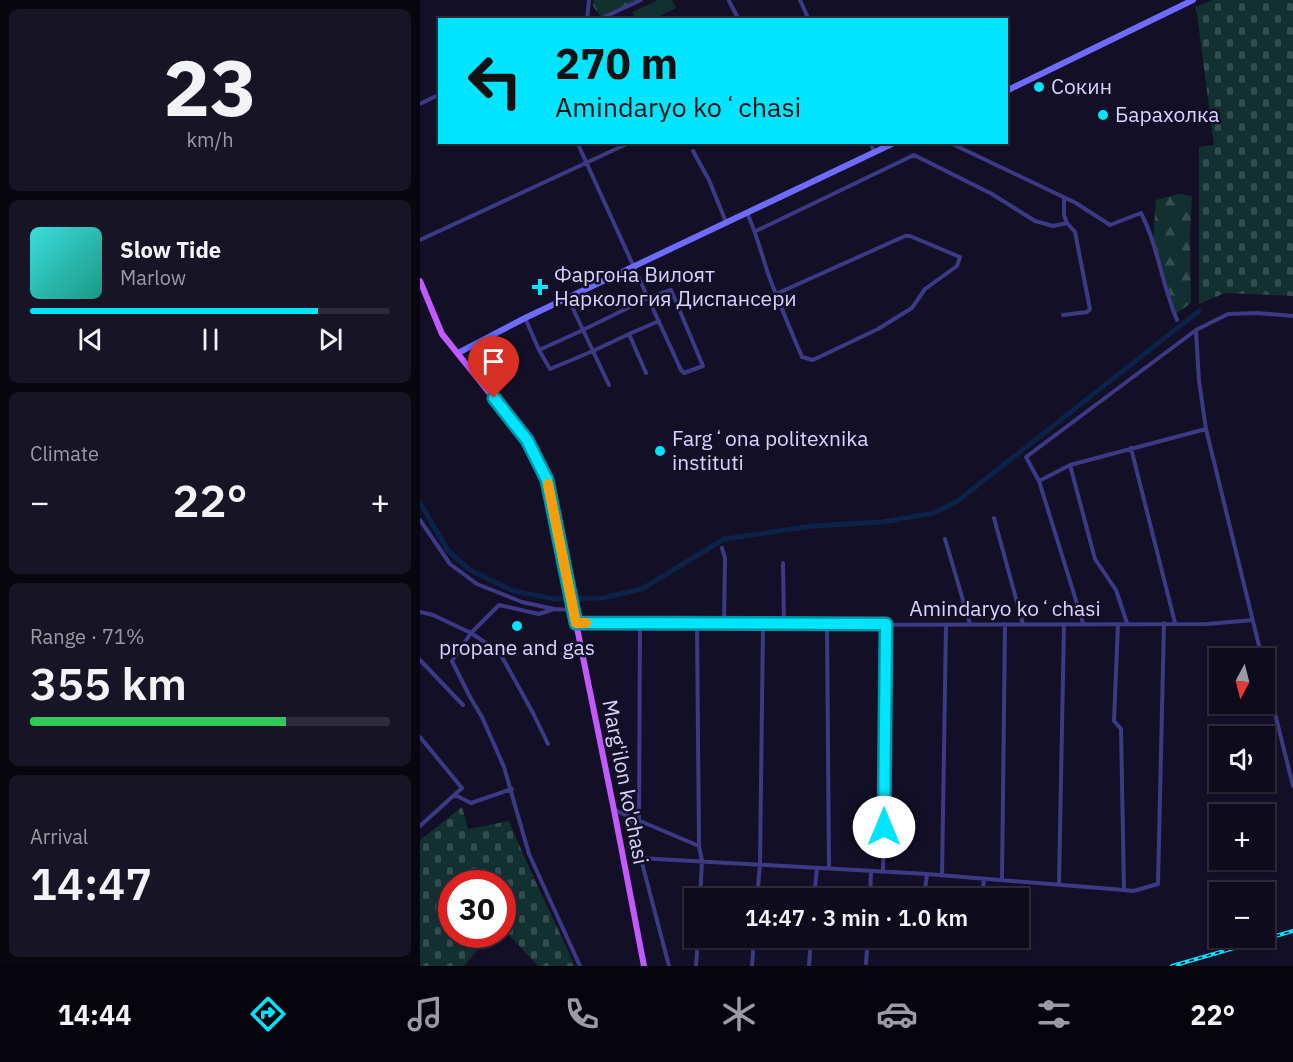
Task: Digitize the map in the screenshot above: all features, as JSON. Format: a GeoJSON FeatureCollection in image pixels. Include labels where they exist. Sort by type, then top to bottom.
{"type":"FeatureCollection","features":[{"type":"Feature","properties":{"kind":"main road"},"geometry":{"type":"LineString","coordinates":[[420,281],[442,334],[458,353]]}},
{"type":"Feature","properties":{"kind":"main road","name":"Marg'ilon ko'chasi"},"geometry":{"type":"LineString","coordinates":[[458,353],[527,440],[547,480],[644,966]]}},
{"type":"Feature","properties":{"kind":"street"},"geometry":{"type":"LineString","coordinates":[[587,18],[589,0]]}},
{"type":"Feature","properties":{"kind":"street"},"geometry":{"type":"LineString","coordinates":[[601,18],[641,0]]}},
{"type":"Feature","properties":{"kind":"street"},"geometry":{"type":"LineString","coordinates":[[800,0],[808,18]]}},
{"type":"Feature","properties":{"kind":"street"},"geometry":{"type":"LineString","coordinates":[[1008,90],[1193,0]]}},
{"type":"Feature","properties":{"kind":"street"},"geometry":{"type":"LineString","coordinates":[[729,1],[738,18]]}},
{"type":"Feature","properties":{"kind":"street"},"geometry":{"type":"LineString","coordinates":[[420,104],[438,95]]}},
{"type":"Feature","properties":{"kind":"street"},"geometry":{"type":"LineString","coordinates":[[540,350],[648,298],[671,290],[703,366],[684,374],[648,298],[578,144]]}},
{"type":"Feature","properties":{"kind":"street"},"geometry":{"type":"LineString","coordinates":[[420,240],[627,144]]}},
{"type":"Feature","properties":{"kind":"street"},"geometry":{"type":"LineString","coordinates":[[871,144],[874,151]]}},
{"type":"Feature","properties":{"kind":"street"},"geometry":{"type":"LineString","coordinates":[[458,353],[525,318],[891,144]]}},
{"type":"Feature","properties":{"kind":"street"},"geometry":{"type":"LineString","coordinates":[[952,144],[1064,198],[1110,225],[1141,213],[1147,225],[1169,301],[1177,320]]}},
{"type":"Feature","properties":{"kind":"street"},"geometry":{"type":"LineString","coordinates":[[693,151],[709,180],[726,222]]}},
{"type":"Feature","properties":{"kind":"street"},"geometry":{"type":"LineString","coordinates":[[756,231],[914,155],[992,194],[1035,221],[1053,226],[1067,223]]}},
{"type":"Feature","properties":{"kind":"street"},"geometry":{"type":"LineString","coordinates":[[1063,315],[1087,312],[1090,309],[1075,232],[1067,223],[1064,215],[1064,198]]}},
{"type":"Feature","properties":{"kind":"street"},"geometry":{"type":"LineString","coordinates":[[747,212],[756,231],[776,294],[802,357],[813,360],[878,329],[912,308],[925,289],[957,266],[960,257],[905,236],[776,294]]}},
{"type":"Feature","properties":{"kind":"street"},"geometry":{"type":"LineString","coordinates":[[568,298],[609,385]]}},
{"type":"Feature","properties":{"kind":"street"},"geometry":{"type":"LineString","coordinates":[[1083,624],[1039,481],[1026,457],[1196,330],[1228,314],[1257,313],[1293,316]]}},
{"type":"Feature","properties":{"kind":"street"},"geometry":{"type":"LineString","coordinates":[[525,318],[550,369],[659,321]]}},
{"type":"Feature","properties":{"kind":"street"},"geometry":{"type":"LineString","coordinates":[[1196,330],[1198,381],[1206,429],[1259,648]]}},
{"type":"Feature","properties":{"kind":"street"},"geometry":{"type":"LineString","coordinates":[[629,334],[646,373]]}},
{"type":"Feature","properties":{"kind":"street"},"geometry":{"type":"LineString","coordinates":[[1039,481],[1070,465],[1206,429]]}},
{"type":"Feature","properties":{"kind":"street"},"geometry":{"type":"LineString","coordinates":[[1131,448],[1175,623]]}},
{"type":"Feature","properties":{"kind":"street"},"geometry":{"type":"LineString","coordinates":[[1070,465],[1095,559],[1116,590],[1127,624]]}},
{"type":"Feature","properties":{"kind":"street"},"geometry":{"type":"LineString","coordinates":[[994,518],[1023,624]]}},
{"type":"Feature","properties":{"kind":"street"},"geometry":{"type":"LineString","coordinates":[[420,520],[450,564],[477,584],[522,602],[554,609],[573,608]]}},
{"type":"Feature","properties":{"kind":"street"},"geometry":{"type":"LineString","coordinates":[[945,539],[970,624]]}},
{"type":"Feature","properties":{"kind":"street"},"geometry":{"type":"LineString","coordinates":[[722,548],[725,558],[724,624]]}},
{"type":"Feature","properties":{"kind":"street"},"geometry":{"type":"LineString","coordinates":[[783,563],[784,625]]}},
{"type":"Feature","properties":{"kind":"street"},"geometry":{"type":"LineString","coordinates":[[554,609],[539,614],[500,605],[471,633],[452,661],[482,717],[512,789],[529,854],[580,966]]}},
{"type":"Feature","properties":{"kind":"street"},"geometry":{"type":"LineString","coordinates":[[420,612],[434,615],[471,633],[501,655],[548,744]]}},
{"type":"Feature","properties":{"kind":"street","name":"Amindaryo koʻchasi"},"geometry":{"type":"LineString","coordinates":[[576,623],[1207,624],[1252,620]]}},
{"type":"Feature","properties":{"kind":"street"},"geometry":{"type":"LineString","coordinates":[[639,858],[927,874],[1133,891],[1158,884],[1164,623]]}},
{"type":"Feature","properties":{"kind":"street"},"geometry":{"type":"LineString","coordinates":[[639,821],[640,624]]}},
{"type":"Feature","properties":{"kind":"street"},"geometry":{"type":"LineString","coordinates":[[697,624],[699,846],[702,861],[701,888]]}},
{"type":"Feature","properties":{"kind":"street"},"geometry":{"type":"LineString","coordinates":[[883,872],[886,624]]}},
{"type":"Feature","properties":{"kind":"street"},"geometry":{"type":"LineString","coordinates":[[1002,880],[1005,624]]}},
{"type":"Feature","properties":{"kind":"street"},"geometry":{"type":"LineString","coordinates":[[1059,884],[1064,624]]}},
{"type":"Feature","properties":{"kind":"street"},"geometry":{"type":"LineString","coordinates":[[1118,624],[1114,721],[1121,729],[1125,890]]}},
{"type":"Feature","properties":{"kind":"street"},"geometry":{"type":"LineString","coordinates":[[758,888],[763,625]]}},
{"type":"Feature","properties":{"kind":"street"},"geometry":{"type":"LineString","coordinates":[[827,625],[829,868]]}},
{"type":"Feature","properties":{"kind":"street"},"geometry":{"type":"LineString","coordinates":[[942,876],[946,625]]}},
{"type":"Feature","properties":{"kind":"street"},"geometry":{"type":"LineString","coordinates":[[420,660],[463,705]]}},
{"type":"Feature","properties":{"kind":"street"},"geometry":{"type":"LineString","coordinates":[[1275,713],[1293,786]]}},
{"type":"Feature","properties":{"kind":"street"},"geometry":{"type":"LineString","coordinates":[[420,737],[461,786],[461,791],[421,823]]}},
{"type":"Feature","properties":{"kind":"street"},"geometry":{"type":"LineString","coordinates":[[455,795],[471,803],[512,789]]}},
{"type":"Feature","properties":{"kind":"street"},"geometry":{"type":"LineString","coordinates":[[614,810],[699,846]]}},
{"type":"Feature","properties":{"kind":"street"},"geometry":{"type":"LineString","coordinates":[[630,817],[669,966]]}},
{"type":"Feature","properties":{"kind":"street"},"geometry":{"type":"LineString","coordinates":[[815,888],[817,868]]}},
{"type":"Feature","properties":{"kind":"street"},"geometry":{"type":"LineString","coordinates":[[871,888],[872,871]]}},
{"type":"Feature","properties":{"kind":"street"},"geometry":{"type":"LineString","coordinates":[[925,888],[927,874]]}},
{"type":"Feature","properties":{"kind":"street"},"geometry":{"type":"LineString","coordinates":[[983,888],[984,879]]}},
{"type":"Feature","properties":{"kind":"street"},"geometry":{"type":"LineString","coordinates":[[696,966],[697,948]]}},
{"type":"Feature","properties":{"kind":"street"},"geometry":{"type":"LineString","coordinates":[[752,966],[753,948]]}},
{"type":"Feature","properties":{"kind":"street"},"geometry":{"type":"LineString","coordinates":[[808,966],[810,948]]}},
{"type":"Feature","properties":{"kind":"street"},"geometry":{"type":"LineString","coordinates":[[866,963],[867,948]]}},
{"type":"Feature","properties":{"kind":"green space"},"geometry":{"type":"Polygon","coordinates":[[[594,0],[640,0],[602,18],[593,6],[594,0]]]}},
{"type":"Feature","properties":{"kind":"green space"},"geometry":{"type":"Polygon","coordinates":[[[658,0],[672,0],[676,8],[655,18],[635,18],[632,12],[658,0]]]}},
{"type":"Feature","properties":{"kind":"green space"},"geometry":{"type":"Polygon","coordinates":[[[1212,0],[1293,0],[1293,296],[1225,293],[1199,304],[1199,147],[1214,145],[1196,7],[1212,0]]]}},
{"type":"Feature","properties":{"kind":"green space"},"geometry":{"type":"Polygon","coordinates":[[[1179,194],[1192,196],[1191,303],[1176,314],[1153,239],[1156,200],[1179,194]]]}},
{"type":"Feature","properties":{"kind":"green space"},"geometry":{"type":"Polygon","coordinates":[[[462,807],[468,829],[509,821],[575,966],[538,966],[516,943],[516,870],[438,870],[438,948],[480,948],[464,966],[420,966],[420,840],[462,807]]]}},
{"type":"Feature","properties":{"kind":"waterway"},"geometry":{"type":"LineString","coordinates":[[420,503],[448,551],[470,570],[513,591],[556,599],[602,598],[642,589],[724,539],[813,526],[882,522],[934,513],[959,500],[1199,311]]}},
{"type":"Feature","properties":{"kind":"railway"},"geometry":{"type":"LineString","coordinates":[[1172,966],[1293,931]]}},
{"type":"Feature","properties":{"kind":"slow traffic"},"geometry":{"type":"LineString","coordinates":[[548,484],[576,623],[586,623]]}},
{"type":"Feature","properties":{"kind":"place","name":"Сокин"},"geometry":{"type":"Point","coordinates":[1039,87]}},
{"type":"Feature","properties":{"kind":"place","name":"Барахолка"},"geometry":{"type":"Point","coordinates":[1103,115]}},
{"type":"Feature","properties":{"kind":"place","name":"Фаргона Вилоят Наркология Диспансери"},"geometry":{"type":"Point","coordinates":[540,287]}},
{"type":"Feature","properties":{"kind":"place","name":"Fargʻona politexnika instituti"},"geometry":{"type":"Point","coordinates":[660,451]}},
{"type":"Feature","properties":{"kind":"place","name":"propane and gas"},"geometry":{"type":"Point","coordinates":[517,626]}},
{"type":"Feature","properties":{"kind":"route"},"geometry":{"type":"LineString","coordinates":[[494,398],[527,440],[547,480],[576,623],[886,624],[884,827]]}}]}
